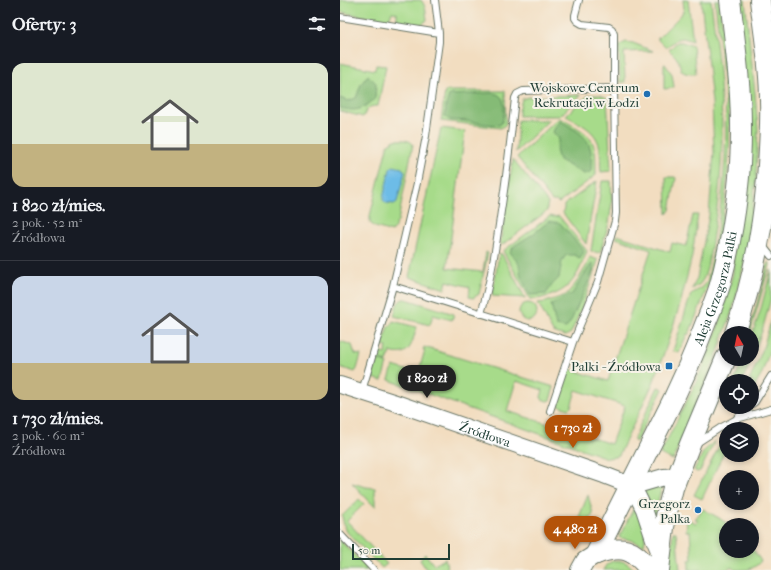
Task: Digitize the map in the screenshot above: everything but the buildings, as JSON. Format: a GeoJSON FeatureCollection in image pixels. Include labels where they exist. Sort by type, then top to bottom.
{"type":"FeatureCollection","features":[{"type":"Feature","properties":{"kind":"main road","name":"Aleja Grzegorza Palki"},"geometry":{"type":"LineString","coordinates":[[596,562],[630,485],[692,360],[719,287],[733,220],[737,189],[741,130],[739,76],[730,0]]}},
{"type":"Feature","properties":{"kind":"main road"},"geometry":{"type":"LineString","coordinates":[[737,326],[753,271],[765,248],[770,116],[767,23],[760,0]]}},
{"type":"Feature","properties":{"kind":"main road"},"geometry":{"type":"LineString","coordinates":[[660,562],[667,512],[678,476],[723,366]]}},
{"type":"Feature","properties":{"kind":"main road"},"geometry":{"type":"LineString","coordinates":[[580,570],[585,561],[596,562],[611,549],[623,549],[629,551],[650,570]]}},
{"type":"Feature","properties":{"kind":"street","name":"Źródłowa"},"geometry":{"type":"LineString","coordinates":[[340,385],[362,391],[630,485]]}},
{"type":"Feature","properties":{"kind":"street"},"geometry":{"type":"LineString","coordinates":[[660,562],[644,508],[630,485],[640,484],[664,477],[678,476]]}},
{"type":"Feature","properties":{"kind":"lane"},"geometry":{"type":"LineString","coordinates":[[362,391],[393,286],[418,183],[439,42],[435,0]]}},
{"type":"Feature","properties":{"kind":"lane"},"geometry":{"type":"LineString","coordinates":[[550,411],[573,342],[598,282],[616,213],[614,34],[608,27],[582,24],[577,21],[575,14],[579,0]]}},
{"type":"Feature","properties":{"kind":"lane"},"geometry":{"type":"LineString","coordinates":[[340,17],[439,33]]}},
{"type":"Feature","properties":{"kind":"lane"},"geometry":{"type":"LineString","coordinates":[[481,314],[496,250],[509,157],[515,98],[517,94],[523,91],[614,88]]}},
{"type":"Feature","properties":{"kind":"lane"},"geometry":{"type":"LineString","coordinates":[[393,286],[573,342]]}},
{"type":"Feature","properties":{"kind":"lane"},"geometry":{"type":"LineString","coordinates":[[759,396],[771,376]]}},
{"type":"Feature","properties":{"kind":"lane"},"geometry":{"type":"LineString","coordinates":[[688,450],[720,428],[735,420],[771,409]]}},
{"type":"Feature","properties":{"kind":"lane"},"geometry":{"type":"LineString","coordinates":[[735,420],[741,414]]}},
{"type":"Feature","properties":{"kind":"lane"},"geometry":{"type":"LineString","coordinates":[[340,534],[374,570]]}},
{"type":"Feature","properties":{"kind":"green space"},"geometry":{"type":"Polygon","coordinates":[[[340,0],[421,0],[425,7],[427,20],[419,26],[402,24],[397,19],[397,13],[392,12],[389,19],[385,20],[340,12],[340,0]]]}},
{"type":"Feature","properties":{"kind":"green space"},"geometry":{"type":"Polygon","coordinates":[[[683,0],[688,0],[693,41],[683,38],[677,39],[666,48],[658,40],[658,38],[681,15],[684,9],[683,0]]]}},
{"type":"Feature","properties":{"kind":"green space"},"geometry":{"type":"Polygon","coordinates":[[[701,0],[711,0],[720,82],[722,144],[721,170],[709,259],[704,278],[699,285],[692,289],[697,278],[709,215],[714,153],[712,102],[701,0]]]}},
{"type":"Feature","properties":{"kind":"green space"},"geometry":{"type":"Polygon","coordinates":[[[715,0],[719,0],[725,50],[730,122],[724,210],[712,276],[689,334],[687,334],[679,353],[673,351],[691,294],[703,287],[707,282],[720,213],[726,121],[723,73],[715,0]]]}},
{"type":"Feature","properties":{"kind":"green space"},"geometry":{"type":"Polygon","coordinates":[[[740,0],[745,0],[758,129],[756,179],[748,246],[733,308],[727,326],[719,326],[719,348],[715,360],[673,460],[660,454],[692,391],[708,354],[720,321],[733,273],[740,0]]]}},
{"type":"Feature","properties":{"kind":"green space"},"geometry":{"type":"Polygon","coordinates":[[[626,42],[633,43],[653,51],[624,52],[625,82],[620,82],[619,47],[626,42]]]}},
{"type":"Feature","properties":{"kind":"green space"},"geometry":{"type":"Polygon","coordinates":[[[677,42],[682,42],[693,46],[696,74],[683,72],[676,57],[669,50],[677,42]]]}},
{"type":"Feature","properties":{"kind":"green space"},"geometry":{"type":"Polygon","coordinates":[[[340,63],[375,70],[376,65],[386,66],[378,106],[372,106],[369,108],[363,117],[340,111],[340,63]]]}},
{"type":"Feature","properties":{"kind":"green space"},"geometry":{"type":"Polygon","coordinates":[[[664,64],[672,74],[674,87],[672,88],[664,89],[664,64]]]}},
{"type":"Feature","properties":{"kind":"green space"},"geometry":{"type":"Polygon","coordinates":[[[368,75],[376,83],[375,99],[359,109],[351,110],[340,108],[340,98],[348,101],[356,98],[361,84],[368,75]]]}},
{"type":"Feature","properties":{"kind":"green space"},"geometry":{"type":"Polygon","coordinates":[[[445,91],[505,91],[506,124],[501,128],[441,121],[445,91]]]}},
{"type":"Feature","properties":{"kind":"green space"},"geometry":{"type":"Polygon","coordinates":[[[498,94],[502,98],[504,104],[503,120],[499,125],[450,120],[445,116],[449,95],[498,94]]]}},
{"type":"Feature","properties":{"kind":"green space"},"geometry":{"type":"Polygon","coordinates":[[[581,95],[560,116],[519,116],[522,99],[528,97],[581,95]]]}},
{"type":"Feature","properties":{"kind":"green space"},"geometry":{"type":"Polygon","coordinates":[[[589,95],[600,95],[607,98],[611,171],[601,172],[599,143],[592,133],[583,125],[566,116],[589,95]]]}},
{"type":"Feature","properties":{"kind":"green space"},"geometry":{"type":"Polygon","coordinates":[[[559,118],[589,137],[594,147],[596,175],[559,203],[552,201],[517,157],[559,118]]]}},
{"type":"Feature","properties":{"kind":"green space"},"geometry":{"type":"Polygon","coordinates":[[[518,120],[549,120],[516,152],[518,120]]]}},
{"type":"Feature","properties":{"kind":"green space"},"geometry":{"type":"Polygon","coordinates":[[[561,121],[587,140],[591,152],[591,172],[584,174],[559,160],[556,150],[559,139],[553,132],[557,124],[561,121]]]}},
{"type":"Feature","properties":{"kind":"green space"},"geometry":{"type":"Polygon","coordinates":[[[441,128],[465,131],[447,268],[483,272],[486,252],[488,253],[479,294],[473,298],[469,297],[470,287],[447,281],[445,289],[409,277],[441,128]]]}},
{"type":"Feature","properties":{"kind":"green space"},"geometry":{"type":"Polygon","coordinates":[[[395,140],[407,141],[413,144],[398,221],[392,232],[375,227],[370,223],[370,216],[387,147],[388,144],[395,140]]]}},
{"type":"Feature","properties":{"kind":"green space"},"geometry":{"type":"Polygon","coordinates":[[[513,159],[548,203],[547,211],[500,245],[513,159]]]}},
{"type":"Feature","properties":{"kind":"green space"},"geometry":{"type":"Polygon","coordinates":[[[666,177],[676,178],[670,210],[667,214],[666,177]]]}},
{"type":"Feature","properties":{"kind":"green space"},"geometry":{"type":"Polygon","coordinates":[[[597,181],[586,244],[563,213],[564,205],[597,181]]]}},
{"type":"Feature","properties":{"kind":"green space"},"geometry":{"type":"Polygon","coordinates":[[[602,181],[611,181],[612,202],[609,223],[600,253],[591,251],[602,181]]]}},
{"type":"Feature","properties":{"kind":"green space"},"geometry":{"type":"Polygon","coordinates":[[[693,215],[698,215],[692,256],[681,301],[653,383],[619,455],[607,458],[389,380],[393,366],[425,376],[427,370],[420,367],[425,350],[423,350],[424,347],[554,387],[550,400],[547,401],[541,397],[543,390],[516,381],[507,411],[611,444],[625,406],[576,390],[569,409],[559,406],[558,401],[569,369],[608,381],[651,250],[616,238],[617,235],[670,252],[672,243],[686,246],[693,215]]]}},
{"type":"Feature","properties":{"kind":"green space"},"geometry":{"type":"Polygon","coordinates":[[[550,216],[559,216],[587,251],[577,274],[568,286],[562,291],[554,294],[541,298],[530,299],[503,251],[550,216]]]}},
{"type":"Feature","properties":{"kind":"green space"},"geometry":{"type":"Polygon","coordinates":[[[549,221],[560,223],[584,251],[580,259],[575,255],[566,255],[562,261],[559,278],[546,294],[530,295],[521,277],[519,264],[510,252],[514,246],[533,234],[549,221]]]}},
{"type":"Feature","properties":{"kind":"green space"},"geometry":{"type":"Polygon","coordinates":[[[499,254],[502,254],[525,298],[492,296],[499,254]]]}},
{"type":"Feature","properties":{"kind":"green space"},"geometry":{"type":"Polygon","coordinates":[[[590,257],[598,260],[582,307],[571,333],[565,336],[553,332],[538,303],[546,302],[566,295],[576,283],[590,257]]]}},
{"type":"Feature","properties":{"kind":"green space"},"geometry":{"type":"Polygon","coordinates":[[[593,262],[593,271],[572,319],[566,328],[556,326],[551,304],[572,294],[593,262]]]}},
{"type":"Feature","properties":{"kind":"green space"},"geometry":{"type":"Polygon","coordinates":[[[768,262],[770,264],[752,326],[750,326],[768,262]]]}},
{"type":"Feature","properties":{"kind":"green space"},"geometry":{"type":"Polygon","coordinates":[[[771,270],[771,298],[759,339],[759,326],[755,326],[771,270]]]}},
{"type":"Feature","properties":{"kind":"green space"},"geometry":{"type":"Polygon","coordinates":[[[403,299],[454,314],[452,320],[433,315],[430,325],[394,316],[398,304],[403,299]]]}},
{"type":"Feature","properties":{"kind":"green space"},"geometry":{"type":"Polygon","coordinates":[[[528,303],[534,306],[537,312],[534,318],[528,321],[522,318],[519,312],[522,306],[528,303]]]}},
{"type":"Feature","properties":{"kind":"green space"},"geometry":{"type":"Polygon","coordinates":[[[393,321],[416,327],[416,329],[409,349],[402,353],[390,352],[387,362],[377,359],[379,352],[385,354],[387,347],[382,346],[388,326],[391,326],[393,321]]]}},
{"type":"Feature","properties":{"kind":"green space"},"geometry":{"type":"Polygon","coordinates":[[[771,321],[771,347],[759,378],[759,374],[752,374],[756,366],[759,366],[759,358],[771,321]]]}},
{"type":"Feature","properties":{"kind":"green space"},"geometry":{"type":"Polygon","coordinates":[[[340,341],[352,345],[355,354],[361,355],[355,372],[340,367],[340,341]]]}},
{"type":"Feature","properties":{"kind":"green space"},"geometry":{"type":"Polygon","coordinates":[[[377,360],[387,363],[382,381],[373,378],[377,360]]]}},
{"type":"Feature","properties":{"kind":"green space"},"geometry":{"type":"Polygon","coordinates":[[[740,366],[749,366],[745,374],[737,374],[740,366]]]}},
{"type":"Feature","properties":{"kind":"green space"},"geometry":{"type":"Polygon","coordinates":[[[658,387],[663,389],[636,442],[634,441],[634,438],[658,387]]]}},
{"type":"Feature","properties":{"kind":"green space"},"geometry":{"type":"Polygon","coordinates":[[[715,441],[700,471],[697,472],[694,470],[704,451],[715,441]]]}},
{"type":"Feature","properties":{"kind":"green space"},"geometry":{"type":"Polygon","coordinates":[[[719,447],[719,462],[702,499],[694,495],[719,447]]]}},
{"type":"Feature","properties":{"kind":"green space"},"geometry":{"type":"Polygon","coordinates":[[[352,483],[375,488],[375,507],[352,483]]]}},
{"type":"Feature","properties":{"kind":"green space"},"geometry":{"type":"Polygon","coordinates":[[[663,484],[659,497],[655,516],[642,491],[663,484]]]}},
{"type":"Feature","properties":{"kind":"green space"},"geometry":{"type":"Polygon","coordinates":[[[588,495],[593,514],[587,524],[586,520],[579,517],[588,495]]]}},
{"type":"Feature","properties":{"kind":"green space"},"geometry":{"type":"Polygon","coordinates":[[[359,499],[364,504],[347,521],[387,564],[382,568],[345,530],[342,516],[359,499]]]}},
{"type":"Feature","properties":{"kind":"green space"},"geometry":{"type":"Polygon","coordinates":[[[635,506],[644,530],[644,545],[619,537],[635,506]]]}},
{"type":"Feature","properties":{"kind":"green space"},"geometry":{"type":"Polygon","coordinates":[[[703,509],[719,518],[719,558],[759,558],[761,561],[753,568],[747,570],[735,570],[733,568],[729,568],[727,570],[689,570],[689,560],[692,560],[690,531],[686,531],[687,519],[696,523],[698,520],[695,519],[703,509]]]}},
{"type":"Feature","properties":{"kind":"green space"},"geometry":{"type":"Polygon","coordinates":[[[673,532],[676,532],[680,570],[669,570],[673,532]]]}},
{"type":"Feature","properties":{"kind":"green space"},"geometry":{"type":"Polygon","coordinates":[[[340,540],[365,566],[367,570],[340,570],[340,540]]]}},
{"type":"Feature","properties":{"kind":"green space"},"geometry":{"type":"Polygon","coordinates":[[[425,554],[434,565],[445,559],[448,570],[427,570],[420,560],[425,554]]]}},
{"type":"Feature","properties":{"kind":"green space"},"geometry":{"type":"Polygon","coordinates":[[[613,561],[625,562],[634,570],[603,570],[607,564],[613,561]]]}},
{"type":"Feature","properties":{"kind":"water"},"geometry":{"type":"Polygon","coordinates":[[[393,166],[402,168],[405,172],[397,202],[394,204],[386,203],[383,200],[390,169],[393,166]]]}},
{"type":"Feature","properties":{"kind":"place","name":"Wojskowe Centrum Rekrutacji w Łodzi"},"geometry":{"type":"Point","coordinates":[647,94]}},
{"type":"Feature","properties":{"kind":"place","name":"Palki - Źródłowa"},"geometry":{"type":"Point","coordinates":[669,366]}},
{"type":"Feature","properties":{"kind":"place","name":"Grzegorz Palka"},"geometry":{"type":"Point","coordinates":[698,510]}}]}
